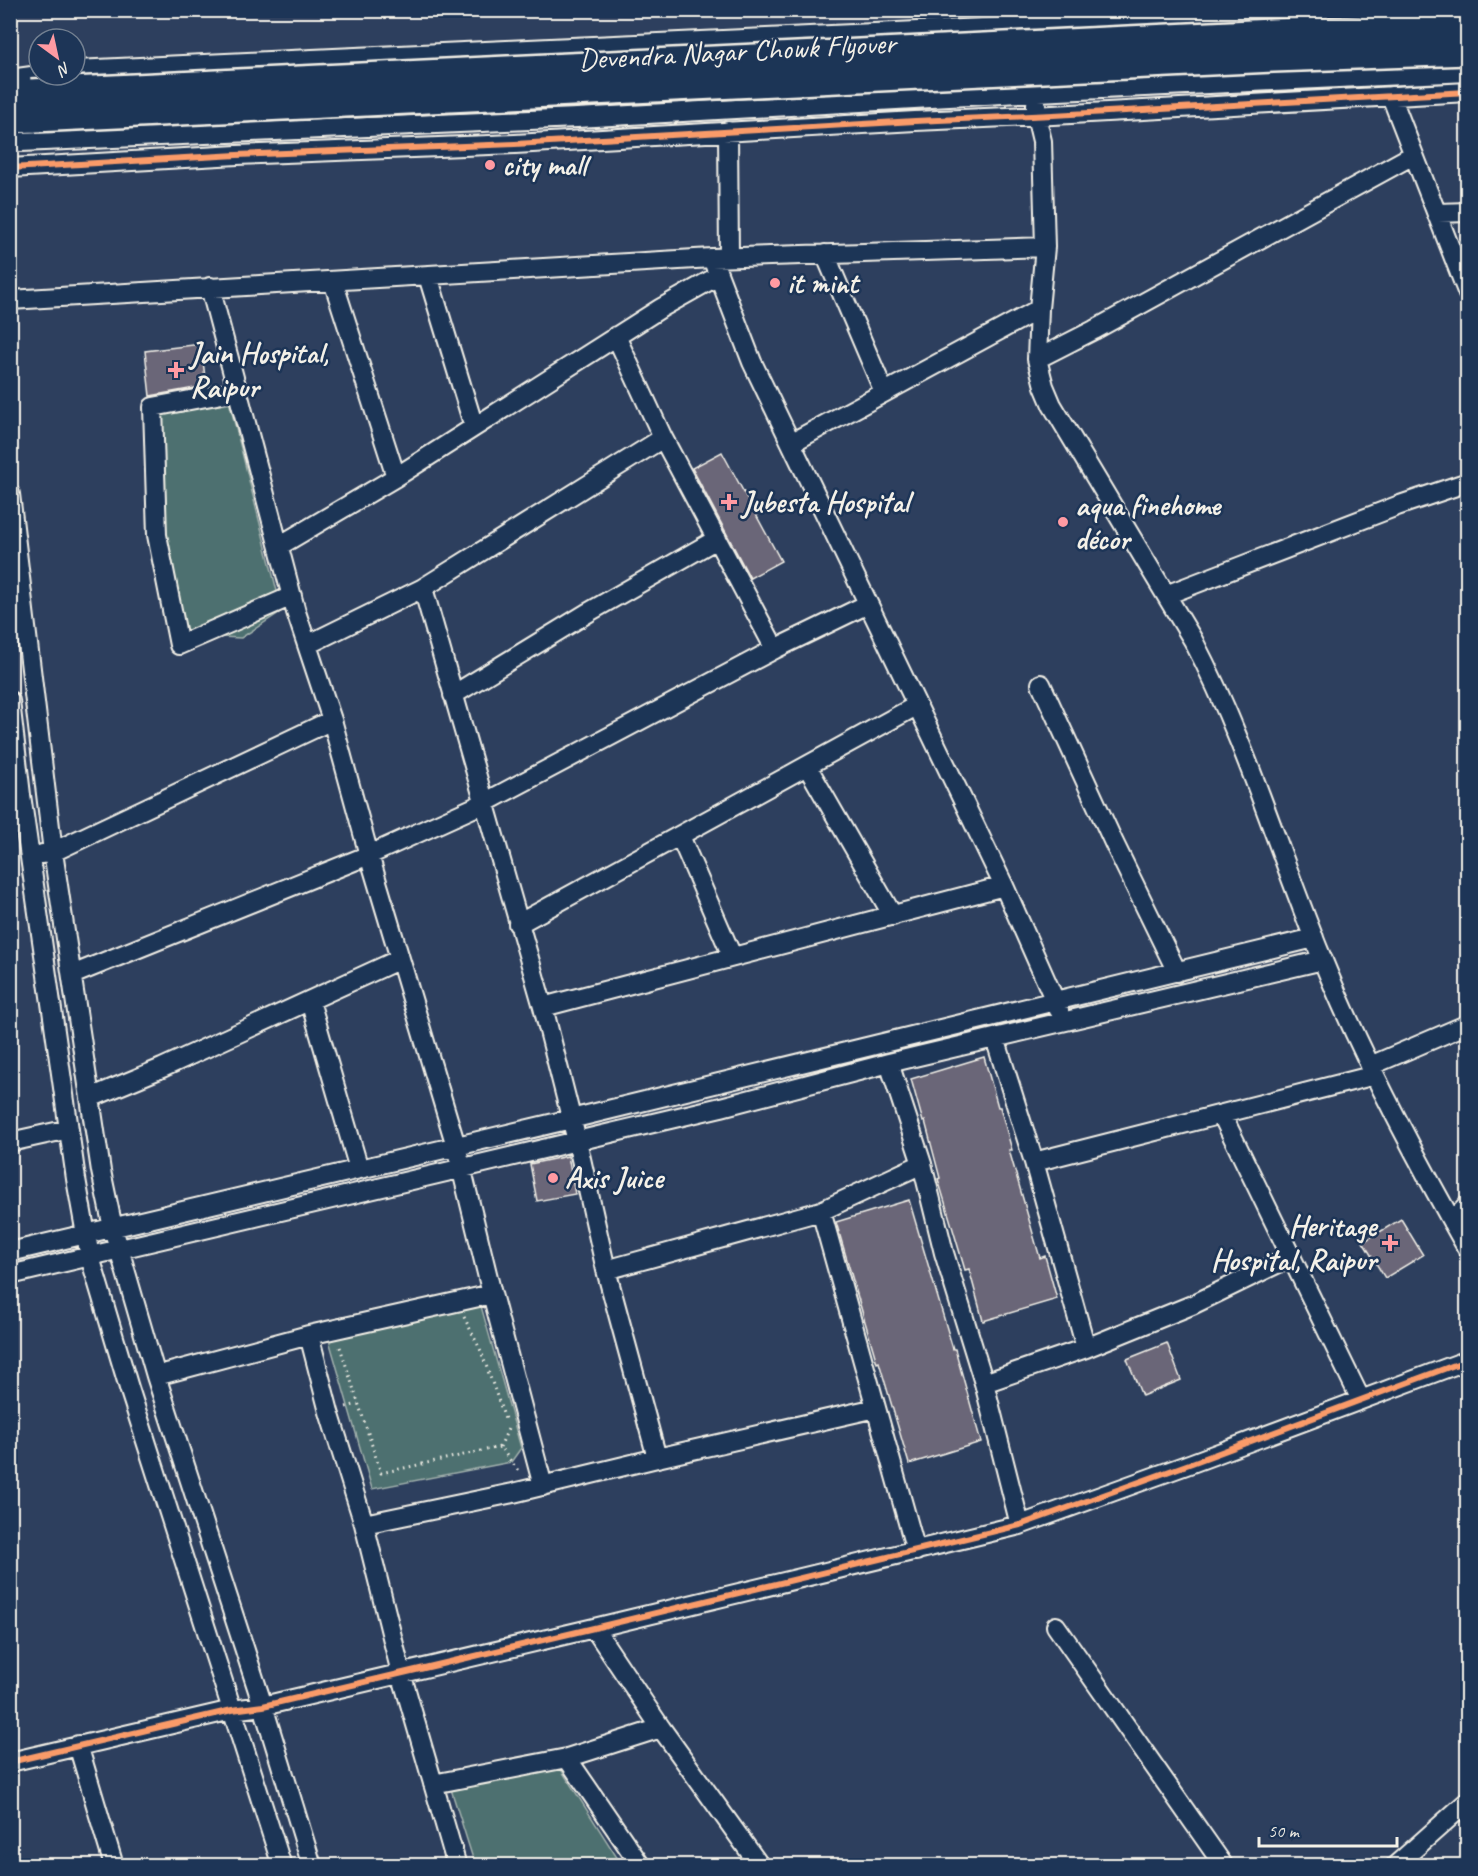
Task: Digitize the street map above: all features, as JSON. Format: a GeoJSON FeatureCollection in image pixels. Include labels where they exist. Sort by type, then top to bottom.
{"type":"FeatureCollection","features":[{"type":"Feature","properties":{"kind":"highway","name":"Devendra Nagar Chowk Flyover"},"geometry":{"type":"LineString","coordinates":[[23,96],[1272,33],[1467,26]]}},
{"type":"Feature","properties":{"kind":"highway","name":"Devendra Nagar Chowk Flyover"},"geometry":{"type":"LineString","coordinates":[[23,96],[1467,51]]}},
{"type":"Feature","properties":{"kind":"street"},"geometry":{"type":"LineString","coordinates":[[87,69],[1046,18],[1443,10]]}},
{"type":"Feature","properties":{"kind":"street"},"geometry":{"type":"LineString","coordinates":[[1045,116],[1037,92],[1046,18]]}},
{"type":"Feature","properties":{"kind":"street"},"geometry":{"type":"LineString","coordinates":[[1066,18],[1056,91],[1045,116],[1042,141],[1045,247],[1037,358],[1044,386],[1052,405],[1193,640],[1213,678],[1240,741],[1323,960],[1372,1070],[1467,1250]]}},
{"type":"Feature","properties":{"kind":"street"},"geometry":{"type":"LineString","coordinates":[[10,141],[577,118],[1056,91],[1467,72]]}},
{"type":"Feature","properties":{"kind":"street"},"geometry":{"type":"LineString","coordinates":[[10,168],[1045,116],[1467,92]]}},
{"type":"Feature","properties":{"kind":"street"},"geometry":{"type":"LineString","coordinates":[[1390,96],[1438,213],[1467,294]]}},
{"type":"Feature","properties":{"kind":"street"},"geometry":{"type":"LineString","coordinates":[[728,131],[718,276],[752,362],[1004,886],[1054,1002],[1066,1020]]}},
{"type":"Feature","properties":{"kind":"street"},"geometry":{"type":"LineString","coordinates":[[1037,358],[1094,330],[1413,155]]}},
{"type":"Feature","properties":{"kind":"street"},"geometry":{"type":"LineString","coordinates":[[1438,213],[1467,212]]}},
{"type":"Feature","properties":{"kind":"street"},"geometry":{"type":"LineString","coordinates":[[10,300],[720,258],[1045,247]]}},
{"type":"Feature","properties":{"kind":"street"},"geometry":{"type":"LineString","coordinates":[[825,254],[884,392]]}},
{"type":"Feature","properties":{"kind":"street"},"geometry":{"type":"LineString","coordinates":[[428,276],[474,426]]}},
{"type":"Feature","properties":{"kind":"street"},"geometry":{"type":"LineString","coordinates":[[279,546],[396,477],[661,308],[718,276]]}},
{"type":"Feature","properties":{"kind":"street"},"geometry":{"type":"LineString","coordinates":[[333,281],[396,477]]}},
{"type":"Feature","properties":{"kind":"street"},"geometry":{"type":"LineString","coordinates":[[210,287],[292,596],[332,720],[369,855],[456,1146],[538,1487]]}},
{"type":"Feature","properties":{"kind":"street"},"geometry":{"type":"LineString","coordinates":[[790,443],[1039,309]]}},
{"type":"Feature","properties":{"kind":"street"},"geometry":{"type":"LineString","coordinates":[[616,336],[663,438],[775,649]]}},
{"type":"Feature","properties":{"kind":"street"},"geometry":{"type":"LineString","coordinates":[[238,391],[153,408],[157,535],[179,645],[292,596]]}},
{"type":"Feature","properties":{"kind":"street"},"geometry":{"type":"LineString","coordinates":[[307,645],[423,588],[663,438]]}},
{"type":"Feature","properties":{"kind":"street"},"geometry":{"type":"LineString","coordinates":[[1166,595],[1397,506],[1467,482]]}},
{"type":"Feature","properties":{"kind":"street"},"geometry":{"type":"LineString","coordinates":[[10,494],[44,791],[101,1171],[113,1228],[156,1376],[263,1706],[312,1866]]}},
{"type":"Feature","properties":{"kind":"street"},"geometry":{"type":"LineString","coordinates":[[453,694],[589,612],[717,539]]}},
{"type":"Feature","properties":{"kind":"street"},"geometry":{"type":"LineString","coordinates":[[423,588],[543,1007],[577,1141],[606,1270],[657,1458]]}},
{"type":"Feature","properties":{"kind":"street"},"geometry":{"type":"LineString","coordinates":[[72,975],[369,855],[484,803],[775,649],[868,604]]}},
{"type":"Feature","properties":{"kind":"street"},"geometry":{"type":"LineString","coordinates":[[1041,684],[1114,843],[1177,972]]}},
{"type":"Feature","properties":{"kind":"street"},"geometry":{"type":"LineString","coordinates":[[10,701],[16,796],[31,856],[69,1129],[90,1257],[133,1400],[282,1866]]}},
{"type":"Feature","properties":{"kind":"street"},"geometry":{"type":"LineString","coordinates":[[519,924],[916,706]]}},
{"type":"Feature","properties":{"kind":"street"},"geometry":{"type":"LineString","coordinates":[[31,856],[53,852],[332,720]]}},
{"type":"Feature","properties":{"kind":"street"},"geometry":{"type":"LineString","coordinates":[[807,766],[893,916]]}},
{"type":"Feature","properties":{"kind":"street"},"geometry":{"type":"LineString","coordinates":[[16,796],[44,791]]}},
{"type":"Feature","properties":{"kind":"street"},"geometry":{"type":"LineString","coordinates":[[680,836],[732,956]]}},
{"type":"Feature","properties":{"kind":"street"},"geometry":{"type":"LineString","coordinates":[[543,1007],[1004,886]]}},
{"type":"Feature","properties":{"kind":"street"},"geometry":{"type":"LineString","coordinates":[[10,1252],[571,1119],[1314,938]]}},
{"type":"Feature","properties":{"kind":"street"},"geometry":{"type":"LineString","coordinates":[[90,1098],[162,1068],[400,958]]}},
{"type":"Feature","properties":{"kind":"street"},"geometry":{"type":"LineString","coordinates":[[10,1275],[721,1107],[889,1063],[1323,960]]}},
{"type":"Feature","properties":{"kind":"street"},"geometry":{"type":"LineString","coordinates":[[310,1000],[359,1169]]}},
{"type":"Feature","properties":{"kind":"street"},"geometry":{"type":"LineString","coordinates":[[1034,1162],[1222,1115],[1372,1070],[1467,1024]]}},
{"type":"Feature","properties":{"kind":"street"},"geometry":{"type":"LineString","coordinates":[[995,1038],[1034,1162],[1086,1348]]}},
{"type":"Feature","properties":{"kind":"street"},"geometry":{"type":"LineString","coordinates":[[889,1063],[922,1164],[944,1253],[984,1383],[1020,1525]]}},
{"type":"Feature","properties":{"kind":"street"},"geometry":{"type":"LineString","coordinates":[[1222,1115],[1361,1400]]}},
{"type":"Feature","properties":{"kind":"street"},"geometry":{"type":"LineString","coordinates":[[10,1142],[69,1129]]}},
{"type":"Feature","properties":{"kind":"street"},"geometry":{"type":"LineString","coordinates":[[606,1270],[821,1211],[922,1164]]}},
{"type":"Feature","properties":{"kind":"street"},"geometry":{"type":"LineString","coordinates":[[1452,1222],[1467,1204]]}},
{"type":"Feature","properties":{"kind":"street"},"geometry":{"type":"LineString","coordinates":[[821,1211],[916,1551]]}},
{"type":"Feature","properties":{"kind":"street"},"geometry":{"type":"LineString","coordinates":[[984,1383],[1086,1348],[1192,1305],[1291,1257]]}},
{"type":"Feature","properties":{"kind":"street"},"geometry":{"type":"LineString","coordinates":[[156,1376],[309,1335],[492,1294]]}},
{"type":"Feature","properties":{"kind":"street"},"geometry":{"type":"LineString","coordinates":[[309,1335],[329,1412],[364,1524],[401,1672],[457,1866]]}},
{"type":"Feature","properties":{"kind":"street"},"geometry":{"type":"LineString","coordinates":[[10,1761],[232,1710],[263,1706],[1020,1525],[1467,1360]]}},
{"type":"Feature","properties":{"kind":"street"},"geometry":{"type":"LineString","coordinates":[[364,1524],[538,1487],[876,1408]]}},
{"type":"Feature","properties":{"kind":"street"},"geometry":{"type":"LineString","coordinates":[[1056,1626],[1224,1866]]}},
{"type":"Feature","properties":{"kind":"street"},"geometry":{"type":"LineString","coordinates":[[594,1628],[661,1728],[760,1866]]}},
{"type":"Feature","properties":{"kind":"street"},"geometry":{"type":"LineString","coordinates":[[433,1784],[567,1758],[661,1728]]}},
{"type":"Feature","properties":{"kind":"street"},"geometry":{"type":"LineString","coordinates":[[78,1745],[114,1866]]}},
{"type":"Feature","properties":{"kind":"street"},"geometry":{"type":"LineString","coordinates":[[567,1758],[641,1866]]}},
{"type":"Feature","properties":{"kind":"street"},"geometry":{"type":"LineString","coordinates":[[1395,1866],[1467,1801]]}},
{"type":"Feature","properties":{"kind":"path"},"geometry":{"type":"LineString","coordinates":[[462,1311],[481,1351],[508,1430],[500,1447]]}},
{"type":"Feature","properties":{"kind":"path"},"geometry":{"type":"LineString","coordinates":[[339,1345],[381,1473],[500,1447]]}},
{"type":"Feature","properties":{"kind":"path"},"geometry":{"type":"LineString","coordinates":[[500,1447],[538,1487]]}},
{"type":"Feature","properties":{"kind":"green space"},"geometry":{"type":"Polygon","coordinates":[[[227,393],[282,611],[241,638],[199,636],[168,623],[153,406],[227,393]]]}},
{"type":"Feature","properties":{"kind":"green space"},"geometry":{"type":"Polygon","coordinates":[[[479,1299],[521,1448],[511,1462],[372,1489],[327,1333],[479,1299]]]}},
{"type":"Feature","properties":{"kind":"green space"},"geometry":{"type":"Polygon","coordinates":[[[557,1763],[618,1859],[595,1866],[475,1865],[450,1786],[557,1763]]]}},
{"type":"Feature","properties":{"kind":"building"},"geometry":{"type":"Polygon","coordinates":[[[201,344],[206,386],[150,396],[145,351],[201,344]]]}},
{"type":"Feature","properties":{"kind":"building"},"geometry":{"type":"Polygon","coordinates":[[[722,452],[781,561],[750,578],[692,468],[722,452]]]}},
{"type":"Feature","properties":{"kind":"building"},"geometry":{"type":"Polygon","coordinates":[[[984,1057],[1012,1150],[1009,1150],[1040,1258],[1045,1256],[1057,1299],[983,1321],[969,1269],[965,1270],[938,1179],[940,1178],[925,1121],[923,1122],[911,1079],[984,1057]]]}},
{"type":"Feature","properties":{"kind":"building","name":"Axis Juice"},"geometry":{"type":"Polygon","coordinates":[[[568,1156],[575,1194],[537,1201],[530,1164],[568,1156]]]}},
{"type":"Feature","properties":{"kind":"building"},"geometry":{"type":"Polygon","coordinates":[[[909,1200],[981,1442],[909,1464],[836,1222],[909,1200]]]}},
{"type":"Feature","properties":{"kind":"building"},"geometry":{"type":"Polygon","coordinates":[[[1401,1219],[1423,1255],[1385,1278],[1363,1242],[1401,1219]]]}},
{"type":"Feature","properties":{"kind":"building"},"geometry":{"type":"Polygon","coordinates":[[[1167,1343],[1181,1380],[1142,1396],[1127,1359],[1167,1343]]]}},
{"type":"Feature","properties":{"kind":"cycle path"},"geometry":{"type":"LineString","coordinates":[[10,168],[237,155],[515,144],[1468,92]]}},
{"type":"Feature","properties":{"kind":"cycle path"},"geometry":{"type":"LineString","coordinates":[[10,1762],[232,1710],[263,1706],[1020,1525],[1468,1360]]}},
{"type":"Feature","properties":{"kind":"place","name":"city mall"},"geometry":{"type":"Point","coordinates":[490,165]}},
{"type":"Feature","properties":{"kind":"place","name":"it mint"},"geometry":{"type":"Point","coordinates":[775,283]}},
{"type":"Feature","properties":{"kind":"place","name":"Jain Hospital, Raipur"},"geometry":{"type":"Point","coordinates":[176,370]}},
{"type":"Feature","properties":{"kind":"place","name":"Jubesta Hospital"},"geometry":{"type":"Point","coordinates":[729,502]}},
{"type":"Feature","properties":{"kind":"place","name":"aqua finehome décor"},"geometry":{"type":"Point","coordinates":[1063,522]}},
{"type":"Feature","properties":{"kind":"place","name":"Axis Juice"},"geometry":{"type":"Point","coordinates":[553,1178]}},
{"type":"Feature","properties":{"kind":"place","name":"Heritage Hospital, Raipur"},"geometry":{"type":"Point","coordinates":[1390,1243]}}]}
